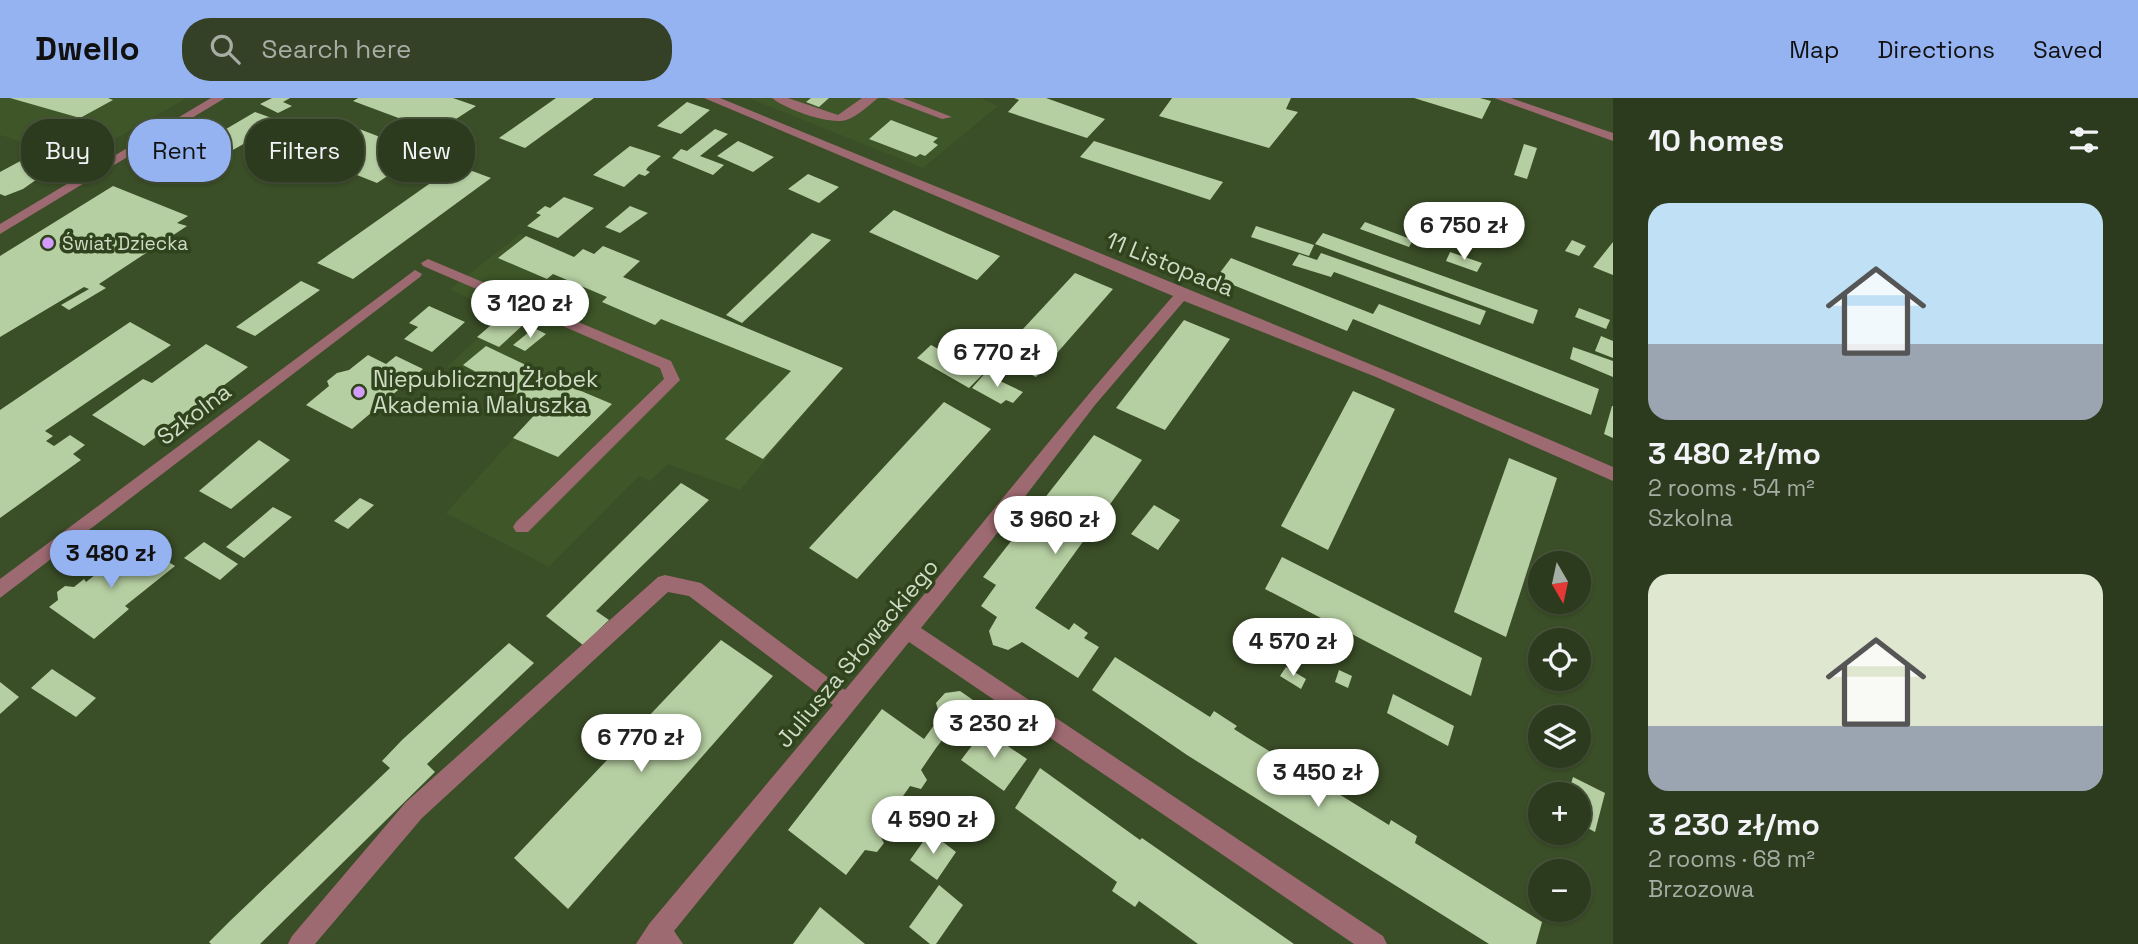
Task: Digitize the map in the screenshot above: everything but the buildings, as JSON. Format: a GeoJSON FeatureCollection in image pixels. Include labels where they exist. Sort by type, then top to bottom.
{"type":"FeatureCollection","features":[{"type":"Feature","properties":{"kind":"street"},"geometry":{"type":"LineString","coordinates":[[0,230],[219,98]]}},
{"type":"Feature","properties":{"kind":"street","name":"11 Listopada"},"geometry":{"type":"LineString","coordinates":[[710,98],[745,107],[1182,294],[1381,373],[1613,474]]}},
{"type":"Feature","properties":{"kind":"street"},"geometry":{"type":"LineString","coordinates":[[778,98],[832,118],[842,118],[864,100],[872,98]]}},
{"type":"Feature","properties":{"kind":"street"},"geometry":{"type":"LineString","coordinates":[[892,98],[946,117]]}},
{"type":"Feature","properties":{"kind":"street"},"geometry":{"type":"LineString","coordinates":[[1500,98],[1613,137]]}},
{"type":"Feature","properties":{"kind":"street","name":"Szkolna"},"geometry":{"type":"LineString","coordinates":[[0,590],[422,268],[666,365],[672,380],[523,527]]}},
{"type":"Feature","properties":{"kind":"street","name":"Juliusza Słowackiego"},"geometry":{"type":"LineString","coordinates":[[659,940],[847,703],[985,536],[1089,401],[1182,294]]}},
{"type":"Feature","properties":{"kind":"street"},"geometry":{"type":"LineString","coordinates":[[300,944],[414,810],[665,583],[694,589],[847,703]]}},
{"type":"Feature","properties":{"kind":"street"},"geometry":{"type":"LineString","coordinates":[[908,630],[1375,944]]}},
{"type":"Feature","properties":{"kind":"shaded area"},"geometry":{"type":"Polygon","coordinates":[[[0,98],[187,98],[150,119],[128,119],[128,132],[114,140],[114,119],[21,119],[21,142],[0,135],[0,98]]]}},
{"type":"Feature","properties":{"kind":"shaded area"},"geometry":{"type":"Polygon","coordinates":[[[748,98],[981,98],[998,106],[923,168],[748,98]]]}},
{"type":"Feature","properties":{"kind":"shaded area"},"geometry":{"type":"Polygon","coordinates":[[[520,234],[843,368],[740,490],[668,464],[650,481],[639,476],[549,567],[446,513],[541,408],[447,367],[502,315],[450,289],[520,234]]]}},
{"type":"Feature","properties":{"kind":"place","name":"Świat Dziecka"},"geometry":{"type":"Point","coordinates":[48,243]}},
{"type":"Feature","properties":{"kind":"place","name":"Niepubliczny Żłobek Akademia Maluszka"},"geometry":{"type":"Point","coordinates":[359,392]}}]}
